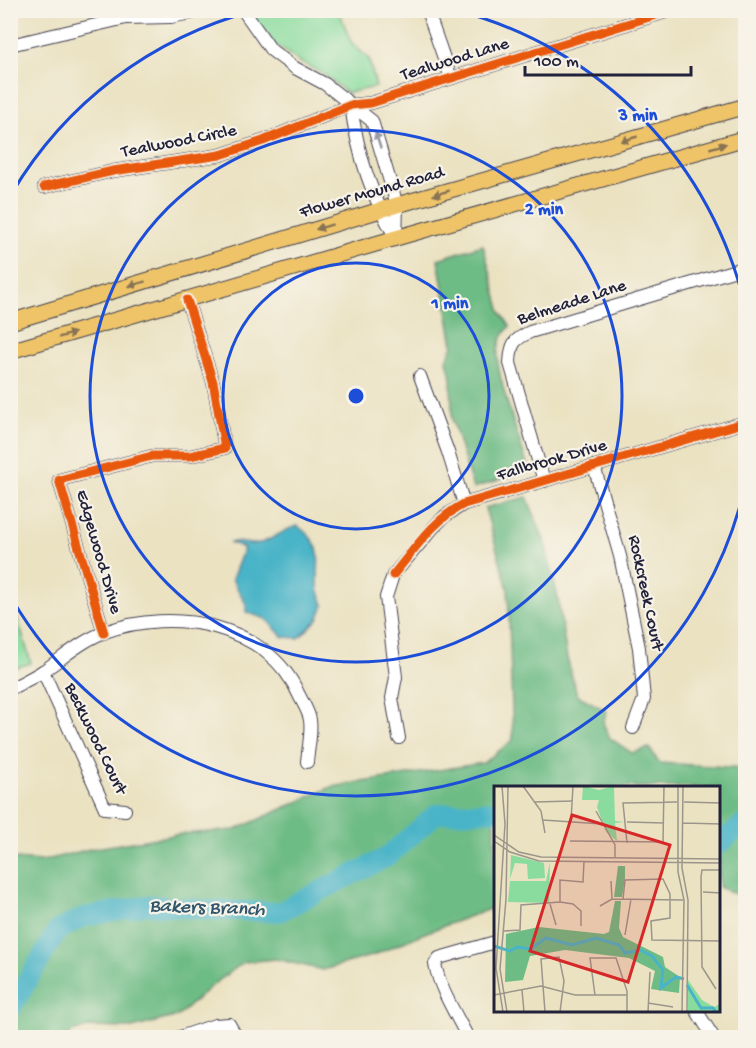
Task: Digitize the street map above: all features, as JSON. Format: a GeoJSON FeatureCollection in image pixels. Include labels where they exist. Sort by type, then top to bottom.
{"type":"FeatureCollection","features":[{"type":"Feature","properties":{"kind":"main road","name":"Flower Mound Road"},"geometry":{"type":"LineString","coordinates":[[10,322],[397,205],[746,106]]}},
{"type":"Feature","properties":{"kind":"main road"},"geometry":{"type":"LineString","coordinates":[[10,351],[746,138]]}},
{"type":"Feature","properties":{"kind":"street"},"geometry":{"type":"LineString","coordinates":[[10,45],[126,18],[171,17],[206,10]]}},
{"type":"Feature","properties":{"kind":"street"},"geometry":{"type":"LineString","coordinates":[[243,10],[271,50],[296,68],[325,84],[372,121],[397,205],[396,238]]}},
{"type":"Feature","properties":{"kind":"street"},"geometry":{"type":"LineString","coordinates":[[427,10],[451,78]]}},
{"type":"Feature","properties":{"kind":"street","name":"Tealwood Lane"},"geometry":{"type":"LineString","coordinates":[[351,105],[371,103],[672,10]]}},
{"type":"Feature","properties":{"kind":"street"},"geometry":{"type":"LineString","coordinates":[[351,105],[354,127],[380,210],[396,238]]}},
{"type":"Feature","properties":{"kind":"street","name":"Tealwood Circle"},"geometry":{"type":"LineString","coordinates":[[44,187],[113,171],[220,155],[262,141],[351,105]]}},
{"type":"Feature","properties":{"kind":"street","name":"Belmeade Lane"},"geometry":{"type":"LineString","coordinates":[[544,481],[510,363],[511,348],[516,338],[746,267]]}},
{"type":"Feature","properties":{"kind":"street","name":"Edgewood Drive"},"geometry":{"type":"LineString","coordinates":[[104,633],[59,480],[152,456],[190,456],[225,448],[213,382],[187,300]]}},
{"type":"Feature","properties":{"kind":"street"},"geometry":{"type":"LineString","coordinates":[[420,376],[464,504]]}},
{"type":"Feature","properties":{"kind":"street","name":"Fallbrook Drive"},"geometry":{"type":"LineString","coordinates":[[399,738],[392,698],[396,677],[386,597],[393,575],[433,528],[450,512],[464,504],[746,422]]}},
{"type":"Feature","properties":{"kind":"street","name":"Rockcreek Court"},"geometry":{"type":"LineString","coordinates":[[594,466],[620,556],[639,648],[644,699],[633,728]]}},
{"type":"Feature","properties":{"kind":"street"},"geometry":{"type":"LineString","coordinates":[[10,689],[43,671],[74,648],[104,633],[134,624],[160,620],[199,622],[238,634],[270,654],[293,681],[310,720],[307,762]]}},
{"type":"Feature","properties":{"kind":"street","name":"Beckwood Court"},"geometry":{"type":"LineString","coordinates":[[43,671],[105,808],[125,810]]}},
{"type":"Feature","properties":{"kind":"street"},"geometry":{"type":"LineString","coordinates":[[468,1038],[437,975],[435,964],[439,958],[494,942]]}},
{"type":"Feature","properties":{"kind":"street"},"geometry":{"type":"LineString","coordinates":[[697,1012],[714,1038]]}},
{"type":"Feature","properties":{"kind":"street"},"geometry":{"type":"LineString","coordinates":[[177,1038],[215,1025],[228,1024],[237,1038]]}},
{"type":"Feature","properties":{"kind":"green space"},"geometry":{"type":"Polygon","coordinates":[[[249,11],[339,11],[351,42],[369,59],[376,87],[347,93],[322,73],[298,61],[276,45],[249,11]]]}},
{"type":"Feature","properties":{"kind":"green space"},"geometry":{"type":"Polygon","coordinates":[[[483,245],[501,313],[510,326],[499,343],[498,361],[504,392],[529,471],[473,488],[452,419],[451,377],[447,360],[453,345],[438,259],[483,245]]]}},
{"type":"Feature","properties":{"kind":"green space"},"geometry":{"type":"Polygon","coordinates":[[[527,497],[544,540],[557,594],[567,658],[577,695],[607,711],[603,723],[610,738],[632,753],[649,748],[659,763],[745,768],[745,898],[720,887],[720,786],[494,786],[494,907],[422,934],[374,955],[323,970],[276,959],[244,962],[210,987],[178,1016],[132,1028],[89,1027],[71,1032],[69,1037],[11,1037],[10,861],[13,859],[42,861],[90,849],[181,834],[235,830],[331,787],[483,763],[513,740],[508,589],[485,508],[527,497]]]}},
{"type":"Feature","properties":{"kind":"green space"},"geometry":{"type":"Polygon","coordinates":[[[10,593],[31,663],[11,669],[10,669],[10,593]]]}},
{"type":"Feature","properties":{"kind":"water"},"geometry":{"type":"Polygon","coordinates":[[[298,526],[316,546],[319,559],[318,589],[324,605],[318,619],[299,638],[283,637],[266,619],[246,612],[246,604],[232,579],[244,548],[229,542],[260,543],[298,526]]]}},
{"type":"Feature","properties":{"kind":"waterway","name":"Bakers Branch"},"geometry":{"type":"LineString","coordinates":[[10,1010],[58,930],[84,917],[149,905],[207,910],[279,912],[387,857],[436,814],[494,811]]}},
{"type":"Feature","properties":{"kind":"waterway","name":"Bakers Branch"},"geometry":{"type":"LineString","coordinates":[[720,843],[746,822]]}},
{"type":"Feature","properties":{"kind":"cycle path"},"geometry":{"type":"LineString","coordinates":[[44,187],[113,171],[220,155],[263,141],[351,105],[371,103],[672,10]]}},
{"type":"Feature","properties":{"kind":"cycle path"},"geometry":{"type":"LineString","coordinates":[[104,633],[59,480],[152,456],[190,456],[225,448],[213,382],[187,300]]}},
{"type":"Feature","properties":{"kind":"cycle path"},"geometry":{"type":"LineString","coordinates":[[393,575],[434,526],[464,504],[746,422]]}}]}
